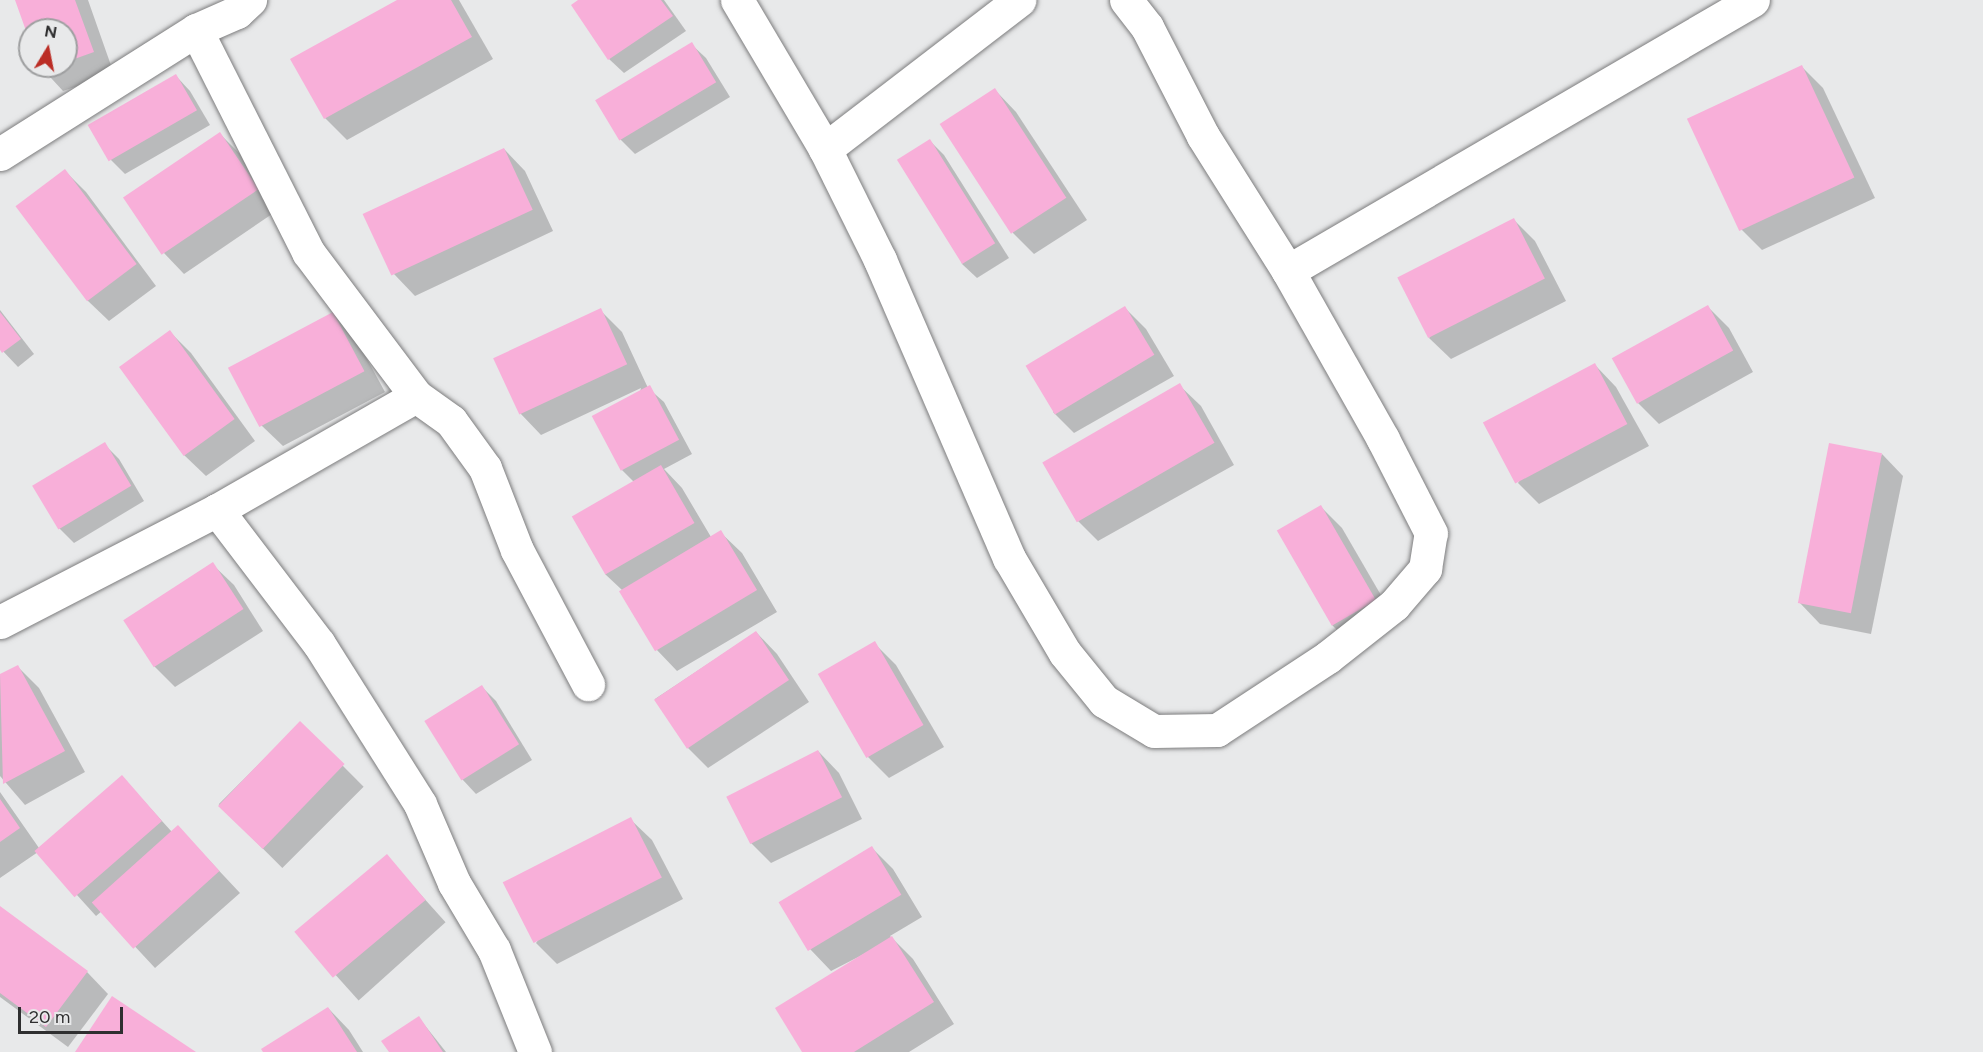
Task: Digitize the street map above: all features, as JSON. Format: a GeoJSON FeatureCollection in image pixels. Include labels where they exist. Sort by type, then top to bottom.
{"type":"FeatureCollection","features":[{"type":"Feature","properties":{"kind":"street"},"geometry":{"type":"LineString","coordinates":[[0,154],[195,30],[237,12],[250,0]]}},
{"type":"Feature","properties":{"kind":"street"},"geometry":{"type":"LineString","coordinates":[[737,0],[825,149],[880,260],[1009,558],[1065,653],[1104,701],[1154,731],[1185,733],[1217,730],[1328,657],[1394,605],[1425,569],[1431,533],[1383,439],[1288,271],[1203,136],[1147,27],[1126,0]]}},
{"type":"Feature","properties":{"kind":"street"},"geometry":{"type":"LineString","coordinates":[[825,149],[1019,0]]}},
{"type":"Feature","properties":{"kind":"street"},"geometry":{"type":"LineString","coordinates":[[1288,271],[1753,0]]}},
{"type":"Feature","properties":{"kind":"street"},"geometry":{"type":"LineString","coordinates":[[195,30],[309,252],[416,396],[451,421],[485,468],[517,550],[588,684]]}},
{"type":"Feature","properties":{"kind":"street"},"geometry":{"type":"LineString","coordinates":[[0,622],[217,510],[416,396]]}},
{"type":"Feature","properties":{"kind":"street"},"geometry":{"type":"LineString","coordinates":[[217,510],[319,644],[420,804],[454,883],[494,950],[535,1052]]}},
{"type":"Feature","properties":{"kind":"building"},"geometry":{"type":"Polygon","coordinates":[[[15,0],[75,0],[94,52],[78,58],[78,18],[21,18],[15,0]]]}},
{"type":"Feature","properties":{"kind":"building"},"geometry":{"type":"Polygon","coordinates":[[[397,0],[451,0],[472,37],[324,119],[290,59],[397,0]]]}},
{"type":"Feature","properties":{"kind":"building"},"geometry":{"type":"Polygon","coordinates":[[[578,0],[661,0],[673,16],[608,60],[571,5],[578,0]]]}},
{"type":"Feature","properties":{"kind":"building"},"geometry":{"type":"Polygon","coordinates":[[[692,42],[716,82],[619,140],[595,100],[692,42]]]}},
{"type":"Feature","properties":{"kind":"building"},"geometry":{"type":"Polygon","coordinates":[[[1802,65],[1854,177],[1739,231],[1687,119],[1802,65]]]}},
{"type":"Feature","properties":{"kind":"building"},"geometry":{"type":"Polygon","coordinates":[[[176,74],[197,110],[109,161],[88,125],[176,74]]]}},
{"type":"Feature","properties":{"kind":"building"},"geometry":{"type":"Polygon","coordinates":[[[995,88],[1066,198],[1011,234],[940,124],[995,88]]]}},
{"type":"Feature","properties":{"kind":"building"},"geometry":{"type":"Polygon","coordinates":[[[220,132],[259,189],[162,255],[123,197],[220,132]]]}},
{"type":"Feature","properties":{"kind":"building"},"geometry":{"type":"Polygon","coordinates":[[[930,139],[995,243],[962,264],[897,160],[930,139]]]}},
{"type":"Feature","properties":{"kind":"building"},"geometry":{"type":"Polygon","coordinates":[[[504,148],[533,210],[391,276],[363,214],[504,148]]]}},
{"type":"Feature","properties":{"kind":"building"},"geometry":{"type":"Polygon","coordinates":[[[65,169],[137,264],[87,301],[15,206],[65,169]]]}},
{"type":"Feature","properties":{"kind":"building"},"geometry":{"type":"Polygon","coordinates":[[[1514,218],[1545,279],[1428,338],[1397,277],[1514,218]]]}},
{"type":"Feature","properties":{"kind":"building"},"geometry":{"type":"Polygon","coordinates":[[[1708,305],[1733,350],[1637,404],[1612,358],[1708,305]]]}},
{"type":"Feature","properties":{"kind":"building"},"geometry":{"type":"Polygon","coordinates":[[[1125,306],[1154,355],[1055,415],[1026,366],[1125,306]]]}},
{"type":"Feature","properties":{"kind":"building"},"geometry":{"type":"Polygon","coordinates":[[[601,308],[627,364],[519,414],[493,358],[601,308]]]}},
{"type":"Feature","properties":{"kind":"building"},"geometry":{"type":"Polygon","coordinates":[[[0,312],[21,339],[2,353],[0,350],[0,312]]]}},
{"type":"Feature","properties":{"kind":"building"},"geometry":{"type":"Polygon","coordinates":[[[333,312],[364,371],[259,427],[228,368],[333,312]]]}},
{"type":"Feature","properties":{"kind":"building"},"geometry":{"type":"Polygon","coordinates":[[[170,330],[235,419],[184,456],[119,367],[170,330]]]}},
{"type":"Feature","properties":{"kind":"building"},"geometry":{"type":"Polygon","coordinates":[[[1595,363],[1627,424],[1515,484],[1483,423],[1595,363]]]}},
{"type":"Feature","properties":{"kind":"building"},"geometry":{"type":"Polygon","coordinates":[[[1180,383],[1214,443],[1077,522],[1042,462],[1180,383]]]}},
{"type":"Feature","properties":{"kind":"building"},"geometry":{"type":"Polygon","coordinates":[[[650,385],[679,440],[621,471],[592,416],[650,385]]]}},
{"type":"Feature","properties":{"kind":"building"},"geometry":{"type":"Polygon","coordinates":[[[105,442],[131,486],[58,529],[32,486],[105,442]]]}},
{"type":"Feature","properties":{"kind":"building"},"geometry":{"type":"Polygon","coordinates":[[[1829,443],[1882,453],[1851,613],[1798,603],[1829,443]]]}},
{"type":"Feature","properties":{"kind":"building"},"geometry":{"type":"Polygon","coordinates":[[[661,465],[694,523],[605,575],[572,516],[661,465]]]}},
{"type":"Feature","properties":{"kind":"building"},"geometry":{"type":"Polygon","coordinates":[[[1321,505],[1376,600],[1332,626],[1277,530],[1321,505]]]}},
{"type":"Feature","properties":{"kind":"building"},"geometry":{"type":"Polygon","coordinates":[[[721,530],[757,590],[655,651],[619,591],[721,530]]]}},
{"type":"Feature","properties":{"kind":"building"},"geometry":{"type":"Polygon","coordinates":[[[213,562],[243,609],[154,667],[123,620],[213,562]]]}},
{"type":"Feature","properties":{"kind":"building"},"geometry":{"type":"Polygon","coordinates":[[[756,631],[789,680],[687,749],[654,700],[756,631]]]}},
{"type":"Feature","properties":{"kind":"building"},"geometry":{"type":"Polygon","coordinates":[[[875,641],[924,725],[866,758],[818,674],[875,641]]]}},
{"type":"Feature","properties":{"kind":"building"},"geometry":{"type":"Polygon","coordinates":[[[18,665],[65,751],[3,784],[0,674],[18,665]]]}},
{"type":"Feature","properties":{"kind":"building"},"geometry":{"type":"Polygon","coordinates":[[[482,685],[519,744],[461,780],[424,721],[482,685]]]}},
{"type":"Feature","properties":{"kind":"building"},"geometry":{"type":"Polygon","coordinates":[[[300,721],[345,764],[263,849],[218,806],[300,721]]]}},
{"type":"Feature","properties":{"kind":"building"},"geometry":{"type":"Polygon","coordinates":[[[818,750],[842,797],[750,844],[726,797],[818,750]]]}},
{"type":"Feature","properties":{"kind":"building"},"geometry":{"type":"Polygon","coordinates":[[[122,775],[162,821],[74,897],[34,851],[122,775]]]}},
{"type":"Feature","properties":{"kind":"building"},"geometry":{"type":"Polygon","coordinates":[[[0,799],[20,828],[0,842],[0,799]]]}},
{"type":"Feature","properties":{"kind":"building"},"geometry":{"type":"Polygon","coordinates":[[[631,817],[662,878],[534,943],[503,882],[631,817]]]}},
{"type":"Feature","properties":{"kind":"building"},"geometry":{"type":"Polygon","coordinates":[[[178,825],[219,871],[133,949],[92,903],[178,825]]]}},
{"type":"Feature","properties":{"kind":"building"},"geometry":{"type":"Polygon","coordinates":[[[872,846],[901,895],[808,951],[779,902],[872,846]]]}},
{"type":"Feature","properties":{"kind":"building"},"geometry":{"type":"Polygon","coordinates":[[[387,854],[426,900],[333,978],[294,932],[387,854]]]}},
{"type":"Feature","properties":{"kind":"building"},"geometry":{"type":"Polygon","coordinates":[[[0,906],[88,971],[46,1027],[0,993],[0,906]]]}},
{"type":"Feature","properties":{"kind":"building"},"geometry":{"type":"Polygon","coordinates":[[[892,936],[934,1002],[854,1052],[802,1052],[775,1008],[892,936]]]}},
{"type":"Feature","properties":{"kind":"building"},"geometry":{"type":"Polygon","coordinates":[[[112,996],[196,1052],[75,1052],[112,996]]]}},
{"type":"Feature","properties":{"kind":"building"},"geometry":{"type":"Polygon","coordinates":[[[328,1007],[357,1052],[263,1052],[261,1049],[328,1007]]]}},
{"type":"Feature","properties":{"kind":"building"},"geometry":{"type":"Polygon","coordinates":[[[419,1016],[443,1052],[389,1052],[381,1041],[419,1016]]]}}]}
